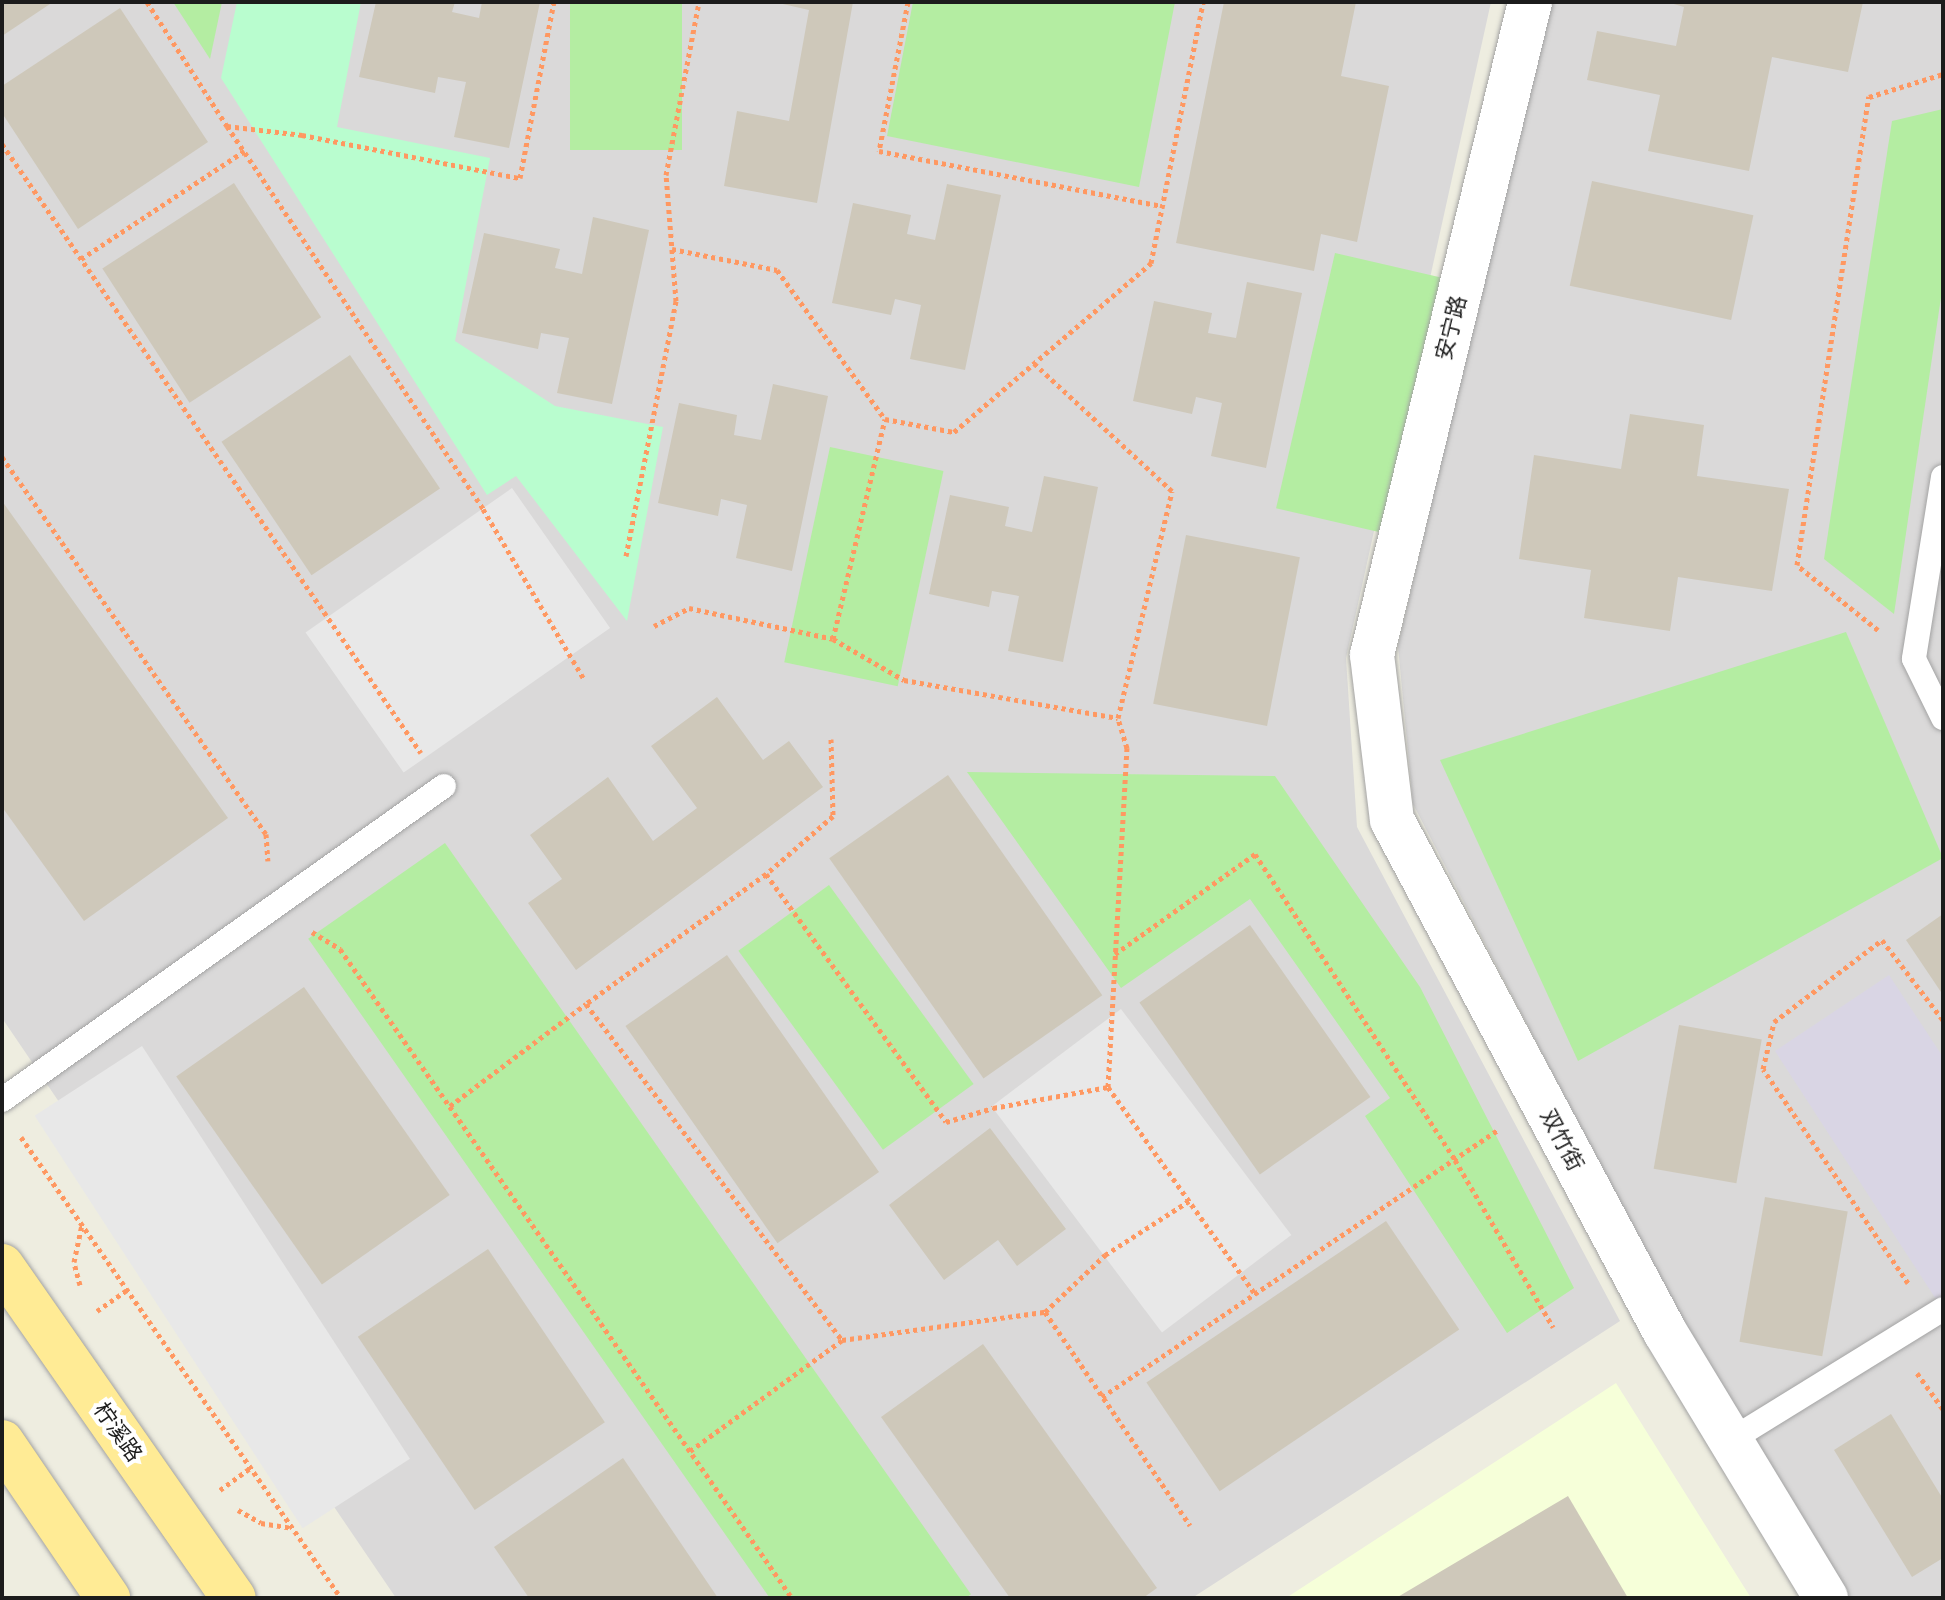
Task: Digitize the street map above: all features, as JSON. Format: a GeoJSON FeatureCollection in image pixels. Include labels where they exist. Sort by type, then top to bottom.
{"type":"FeatureCollection","features":[{"type":"Feature","properties":{"kind":"main road","name":"柠溪路"},"geometry":{"type":"LineString","coordinates":[[2,1266],[234,1598]]}},
{"type":"Feature","properties":{"kind":"main road"},"geometry":{"type":"LineString","coordinates":[[2,1442],[108,1598]]}},
{"type":"Feature","properties":{"kind":"street","name":"安宁路"},"geometry":{"type":"LineString","coordinates":[[1372,655],[1530,2]]}},
{"type":"Feature","properties":{"kind":"street","name":"双竹街"},"geometry":{"type":"LineString","coordinates":[[1372,655],[1392,820],[1665,1332],[1826,1598]]}},
{"type":"Feature","properties":{"kind":"lane"},"geometry":{"type":"LineString","coordinates":[[1943,477],[1914,659],[1943,718]]}},
{"type":"Feature","properties":{"kind":"lane"},"geometry":{"type":"LineString","coordinates":[[2,1100],[444,786]]}},
{"type":"Feature","properties":{"kind":"lane"},"geometry":{"type":"LineString","coordinates":[[1731,1440],[1937,1313]]}},
{"type":"Feature","properties":{"kind":"path"},"geometry":{"type":"LineString","coordinates":[[147,2],[483,509],[584,679]]}},
{"type":"Feature","properties":{"kind":"path"},"geometry":{"type":"LineString","coordinates":[[227,126],[302,135],[520,178],[554,2]]}},
{"type":"Feature","properties":{"kind":"path"},"geometry":{"type":"LineString","coordinates":[[626,556],[676,301],[666,175],[699,2]]}},
{"type":"Feature","properties":{"kind":"path"},"geometry":{"type":"LineString","coordinates":[[908,2],[879,151],[1162,206]]}},
{"type":"Feature","properties":{"kind":"path"},"geometry":{"type":"LineString","coordinates":[[672,249],[777,270],[885,419],[954,432],[1151,263],[1203,2]]}},
{"type":"Feature","properties":{"kind":"path"},"geometry":{"type":"LineString","coordinates":[[1914,659],[1797,565],[1869,97],[1943,74]]}},
{"type":"Feature","properties":{"kind":"path"},"geometry":{"type":"LineString","coordinates":[[2,144],[444,786]]}},
{"type":"Feature","properties":{"kind":"path"},"geometry":{"type":"LineString","coordinates":[[81,259],[244,151]]}},
{"type":"Feature","properties":{"kind":"path"},"geometry":{"type":"LineString","coordinates":[[1034,363],[1172,491],[1118,718],[1127,748],[1108,1087],[1255,1294]]}},
{"type":"Feature","properties":{"kind":"path"},"geometry":{"type":"LineString","coordinates":[[833,639],[885,419]]}},
{"type":"Feature","properties":{"kind":"path"},"geometry":{"type":"LineString","coordinates":[[2,457],[266,834],[272,908],[340,949],[792,1598]]}},
{"type":"Feature","properties":{"kind":"path"},"geometry":{"type":"LineString","coordinates":[[654,626],[689,608],[833,639],[904,680],[1118,718]]}},
{"type":"Feature","properties":{"kind":"path"},"geometry":{"type":"LineString","coordinates":[[450,1106],[766,874],[833,816],[831,739]]}},
{"type":"Feature","properties":{"kind":"path"},"geometry":{"type":"LineString","coordinates":[[1115,954],[1255,854],[1455,1160],[1553,1327]]}},
{"type":"Feature","properties":{"kind":"path"},"geometry":{"type":"LineString","coordinates":[[766,874],[946,1122],[993,1108],[1108,1087]]}},
{"type":"Feature","properties":{"kind":"path"},"geometry":{"type":"LineString","coordinates":[[1937,1313],[1763,1069],[1774,1022],[1882,940],[1943,1020]]}},
{"type":"Feature","properties":{"kind":"path"},"geometry":{"type":"LineString","coordinates":[[586,1004],[842,1340]]}},
{"type":"Feature","properties":{"kind":"path"},"geometry":{"type":"LineString","coordinates":[[1102,1397],[1541,1101]]}},
{"type":"Feature","properties":{"kind":"path"},"geometry":{"type":"LineString","coordinates":[[11,1123],[341,1598]]}},
{"type":"Feature","properties":{"kind":"path"},"geometry":{"type":"LineString","coordinates":[[690,1451],[842,1340],[1045,1312],[1105,1255],[1189,1201]]}},
{"type":"Feature","properties":{"kind":"path"},"geometry":{"type":"LineString","coordinates":[[82,1225],[74,1262],[81,1286],[98,1312],[127,1290]]}},
{"type":"Feature","properties":{"kind":"path"},"geometry":{"type":"LineString","coordinates":[[1045,1312],[1190,1525]]}},
{"type":"Feature","properties":{"kind":"path"},"geometry":{"type":"LineString","coordinates":[[219,1490],[250,1468]]}},
{"type":"Feature","properties":{"kind":"shaded area"},"geometry":{"type":"Polygon","coordinates":[[[2,2],[1491,2],[1346,658],[1357,827],[1620,1321],[1192,1598],[396,1598],[2,1018],[2,2]]]}},
{"type":"Feature","properties":{"kind":"shaded area"},"geometry":{"type":"Polygon","coordinates":[[[1549,2],[1943,2],[1943,1598],[1848,1598],[1676,1312],[1413,804],[1398,646],[1549,2]]]}},
{"type":"Feature","properties":{"kind":"shaded area"},"geometry":{"type":"Polygon","coordinates":[[[512,488],[610,628],[404,773],[306,633],[512,488]]]}},
{"type":"Feature","properties":{"kind":"shaded area"},"geometry":{"type":"Polygon","coordinates":[[[1889,975],[1943,1057],[1941,1307],[1775,1051],[1889,975]]]}},
{"type":"Feature","properties":{"kind":"shaded area"},"geometry":{"type":"Polygon","coordinates":[[[1121,1009],[1291,1235],[1162,1333],[992,1106],[1121,1009]]]}},
{"type":"Feature","properties":{"kind":"shaded area"},"geometry":{"type":"Polygon","coordinates":[[[142,1046],[410,1459],[303,1528],[35,1116],[142,1046]]]}},
{"type":"Feature","properties":{"kind":"shaded area"},"geometry":{"type":"Polygon","coordinates":[[[1616,1383],[1751,1598],[1286,1598],[1616,1383]]]}},
{"type":"Feature","properties":{"kind":"green space"},"geometry":{"type":"Polygon","coordinates":[[[173,2],[222,2],[210,59],[173,2]]]}},
{"type":"Feature","properties":{"kind":"green space"},"geometry":{"type":"Polygon","coordinates":[[[237,2],[361,2],[337,127],[490,158],[455,341],[555,406],[663,427],[627,621],[516,476],[487,495],[221,78],[237,2]]]}},
{"type":"Feature","properties":{"kind":"green space"},"geometry":{"type":"Polygon","coordinates":[[[570,2],[682,2],[682,150],[570,150],[570,2]]]}},
{"type":"Feature","properties":{"kind":"green space"},"geometry":{"type":"Polygon","coordinates":[[[913,2],[1175,2],[1139,187],[887,136],[913,2]]]}},
{"type":"Feature","properties":{"kind":"green space"},"geometry":{"type":"Polygon","coordinates":[[[1943,109],[1943,284],[1894,614],[1824,559],[1892,121],[1943,109]]]}},
{"type":"Feature","properties":{"kind":"green space"},"geometry":{"type":"Polygon","coordinates":[[[1335,253],[1443,278],[1384,533],[1276,508],[1335,253]]]}},
{"type":"Feature","properties":{"kind":"green space"},"geometry":{"type":"Polygon","coordinates":[[[830,447],[943,471],[898,686],[784,662],[830,447]]]}},
{"type":"Feature","properties":{"kind":"green space"},"geometry":{"type":"Polygon","coordinates":[[[1846,632],[1943,858],[1578,1061],[1440,760],[1846,632]]]}},
{"type":"Feature","properties":{"kind":"green space"},"geometry":{"type":"Polygon","coordinates":[[[967,772],[1275,776],[1420,987],[1574,1288],[1507,1333],[1365,1116],[1390,1098],[1250,899],[1121,988],[967,772]]]}},
{"type":"Feature","properties":{"kind":"green space"},"geometry":{"type":"Polygon","coordinates":[[[445,843],[971,1594],[965,1598],[770,1598],[308,939],[445,843]]]}},
{"type":"Feature","properties":{"kind":"green space"},"geometry":{"type":"Polygon","coordinates":[[[829,885],[974,1084],[883,1150],[738,951],[829,885]]]}},
{"type":"Feature","properties":{"kind":"building"},"geometry":{"type":"Polygon","coordinates":[[[2,2],[53,2],[2,36],[2,2]]]}},
{"type":"Feature","properties":{"kind":"building"},"geometry":{"type":"Polygon","coordinates":[[[376,2],[455,2],[452,12],[479,18],[482,2],[540,2],[509,148],[454,137],[466,82],[438,77],[435,93],[359,77],[376,2]]]}},
{"type":"Feature","properties":{"kind":"building"},"geometry":{"type":"Polygon","coordinates":[[[774,2],[853,2],[817,203],[724,186],[737,111],[789,121],[809,10],[774,2]]]}},
{"type":"Feature","properties":{"kind":"building"},"geometry":{"type":"Polygon","coordinates":[[[1224,2],[1356,2],[1341,76],[1389,86],[1357,242],[1321,234],[1314,271],[1176,243],[1224,2]]]}},
{"type":"Feature","properties":{"kind":"building"},"geometry":{"type":"Polygon","coordinates":[[[1667,2],[1863,2],[1848,72],[1772,57],[1749,171],[1648,151],[1660,95],[1587,80],[1597,31],[1676,46],[1684,7],[1667,2]]]}},
{"type":"Feature","properties":{"kind":"building"},"geometry":{"type":"Polygon","coordinates":[[[120,8],[208,142],[78,229],[2,113],[2,86],[120,8]]]}},
{"type":"Feature","properties":{"kind":"building"},"geometry":{"type":"Polygon","coordinates":[[[1592,181],[1753,215],[1731,320],[1570,286],[1592,181]]]}},
{"type":"Feature","properties":{"kind":"building"},"geometry":{"type":"Polygon","coordinates":[[[234,183],[321,317],[189,403],[102,269],[234,183]]]}},
{"type":"Feature","properties":{"kind":"building"},"geometry":{"type":"Polygon","coordinates":[[[947,184],[1001,195],[965,370],[910,359],[921,305],[895,299],[891,315],[832,303],[853,203],[911,215],[907,234],[935,240],[947,184]]]}},
{"type":"Feature","properties":{"kind":"building"},"geometry":{"type":"Polygon","coordinates":[[[593,217],[649,230],[612,404],[557,393],[569,338],[541,333],[538,349],[462,333],[484,233],[560,249],[555,268],[582,274],[593,217]]]}},
{"type":"Feature","properties":{"kind":"building"},"geometry":{"type":"Polygon","coordinates":[[[1247,282],[1302,293],[1266,468],[1211,456],[1222,403],[1196,397],[1192,414],[1133,401],[1154,301],[1212,313],[1208,333],[1236,338],[1247,282]]]}},
{"type":"Feature","properties":{"kind":"building"},"geometry":{"type":"Polygon","coordinates":[[[350,355],[440,488],[312,575],[221,442],[350,355]]]}},
{"type":"Feature","properties":{"kind":"building"},"geometry":{"type":"Polygon","coordinates":[[[773,384],[828,396],[792,571],[736,558],[747,505],[721,499],[718,516],[658,503],[679,403],[737,415],[734,435],[761,440],[773,384]]]}},
{"type":"Feature","properties":{"kind":"building"},"geometry":{"type":"Polygon","coordinates":[[[1630,414],[1704,425],[1697,476],[1789,489],[1772,591],[1678,577],[1670,631],[1584,618],[1591,570],[1519,559],[1534,455],[1621,469],[1630,414]]]}},
{"type":"Feature","properties":{"kind":"building"},"geometry":{"type":"Polygon","coordinates":[[[1044,476],[1098,487],[1063,662],[1008,651],[1019,596],[992,591],[989,607],[929,594],[950,495],[1009,507],[1005,526],[1032,532],[1044,476]]]}},
{"type":"Feature","properties":{"kind":"building"},"geometry":{"type":"Polygon","coordinates":[[[2,501],[228,818],[84,921],[2,807],[2,501]]]}},
{"type":"Feature","properties":{"kind":"building"},"geometry":{"type":"Polygon","coordinates":[[[1186,535],[1300,557],[1267,726],[1153,704],[1186,535]]]}},
{"type":"Feature","properties":{"kind":"building"},"geometry":{"type":"Polygon","coordinates":[[[717,697],[763,760],[789,741],[823,787],[576,970],[528,903],[562,879],[530,835],[608,777],[653,841],[697,808],[651,746],[717,697]]]}},
{"type":"Feature","properties":{"kind":"building"},"geometry":{"type":"Polygon","coordinates":[[[948,775],[1102,995],[984,1079],[829,858],[948,775]]]}},
{"type":"Feature","properties":{"kind":"building"},"geometry":{"type":"Polygon","coordinates":[[[1943,914],[1943,995],[1906,940],[1943,914]]]}},
{"type":"Feature","properties":{"kind":"building"},"geometry":{"type":"Polygon","coordinates":[[[1250,925],[1370,1097],[1260,1174],[1139,1002],[1250,925]]]}},
{"type":"Feature","properties":{"kind":"building"},"geometry":{"type":"Polygon","coordinates":[[[727,955],[879,1172],[777,1243],[625,1026],[727,955]]]}},
{"type":"Feature","properties":{"kind":"building"},"geometry":{"type":"Polygon","coordinates":[[[304,987],[450,1195],[322,1285],[176,1076],[304,987]]]}},
{"type":"Feature","properties":{"kind":"building"},"geometry":{"type":"Polygon","coordinates":[[[1679,1025],[1762,1040],[1736,1183],[1654,1169],[1679,1025]]]}},
{"type":"Feature","properties":{"kind":"building"},"geometry":{"type":"Polygon","coordinates":[[[990,1128],[1066,1229],[1017,1266],[998,1240],[944,1280],[889,1205],[990,1128]]]}},
{"type":"Feature","properties":{"kind":"building"},"geometry":{"type":"Polygon","coordinates":[[[1765,1197],[1848,1212],[1822,1356],[1739,1342],[1765,1197]]]}},
{"type":"Feature","properties":{"kind":"building"},"geometry":{"type":"Polygon","coordinates":[[[1386,1221],[1459,1330],[1220,1491],[1146,1383],[1386,1221]]]}},
{"type":"Feature","properties":{"kind":"building"},"geometry":{"type":"Polygon","coordinates":[[[488,1249],[605,1422],[475,1510],[358,1337],[488,1249]]]}},
{"type":"Feature","properties":{"kind":"building"},"geometry":{"type":"Polygon","coordinates":[[[983,1344],[1157,1588],[1143,1598],[1010,1598],[881,1417],[983,1344]]]}},
{"type":"Feature","properties":{"kind":"building"},"geometry":{"type":"Polygon","coordinates":[[[1891,1414],[1943,1499],[1943,1558],[1912,1577],[1834,1450],[1891,1414]]]}},
{"type":"Feature","properties":{"kind":"building"},"geometry":{"type":"Polygon","coordinates":[[[623,1458],[718,1598],[529,1598],[494,1547],[623,1458]]]}},
{"type":"Feature","properties":{"kind":"building"},"geometry":{"type":"Polygon","coordinates":[[[1568,1496],[1628,1598],[1396,1598],[1568,1496]]]}}]}
